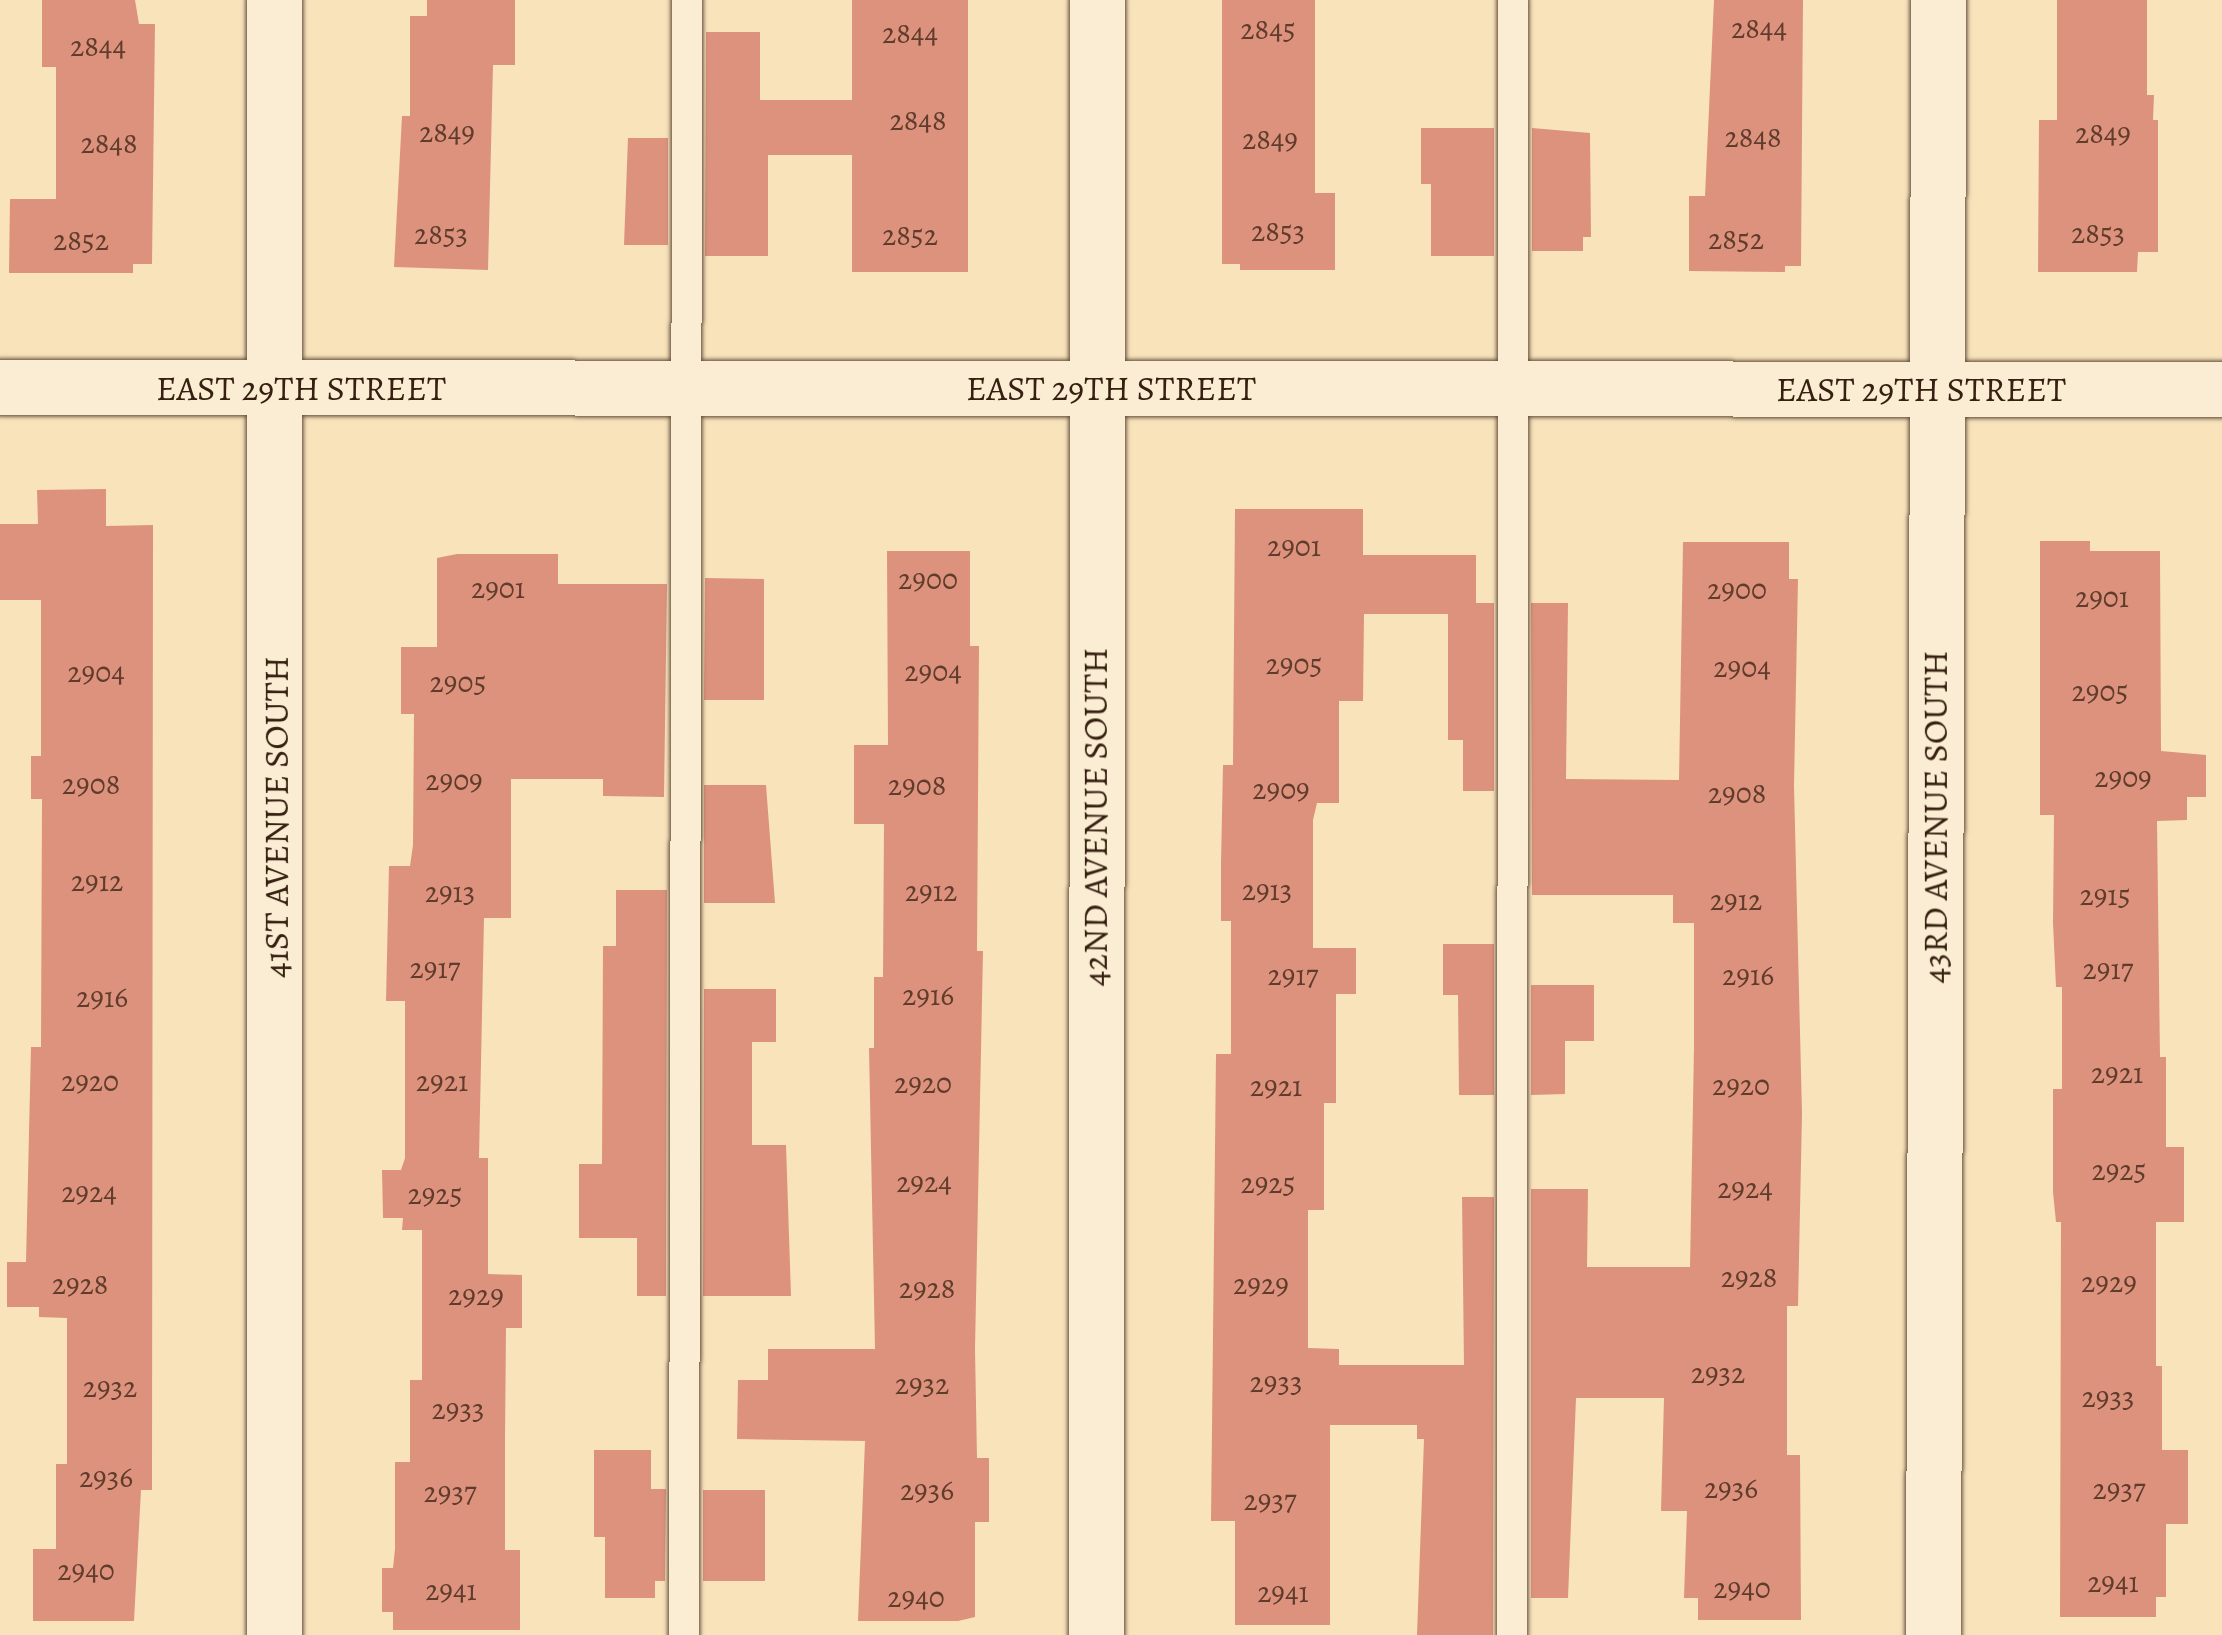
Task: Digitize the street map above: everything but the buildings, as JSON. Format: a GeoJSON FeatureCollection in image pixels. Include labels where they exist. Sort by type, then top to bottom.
{"type":"FeatureCollection","features":[{"type":"Feature","properties":{"kind":"street","name":"41ST AVENUE SOUTH"},"geometry":{"type":"LineString","coordinates":[[274,0],[274,1635]]}},
{"type":"Feature","properties":{"kind":"street","name":"42ND AVENUE SOUTH"},"geometry":{"type":"LineString","coordinates":[[1096,1635],[1097,0]]}},
{"type":"Feature","properties":{"kind":"street","name":"43RD AVENUE SOUTH"},"geometry":{"type":"LineString","coordinates":[[1933,1635],[1938,0]]}},
{"type":"Feature","properties":{"kind":"street","name":"EAST 29TH STREET"},"geometry":{"type":"LineString","coordinates":[[0,388],[2222,389]]}},
{"type":"Feature","properties":{"kind":"lane"},"geometry":{"type":"LineString","coordinates":[[684,1635],[686,0]]}},
{"type":"Feature","properties":{"kind":"lane"},"geometry":{"type":"LineString","coordinates":[[1512,1635],[1513,0]]}}]}
